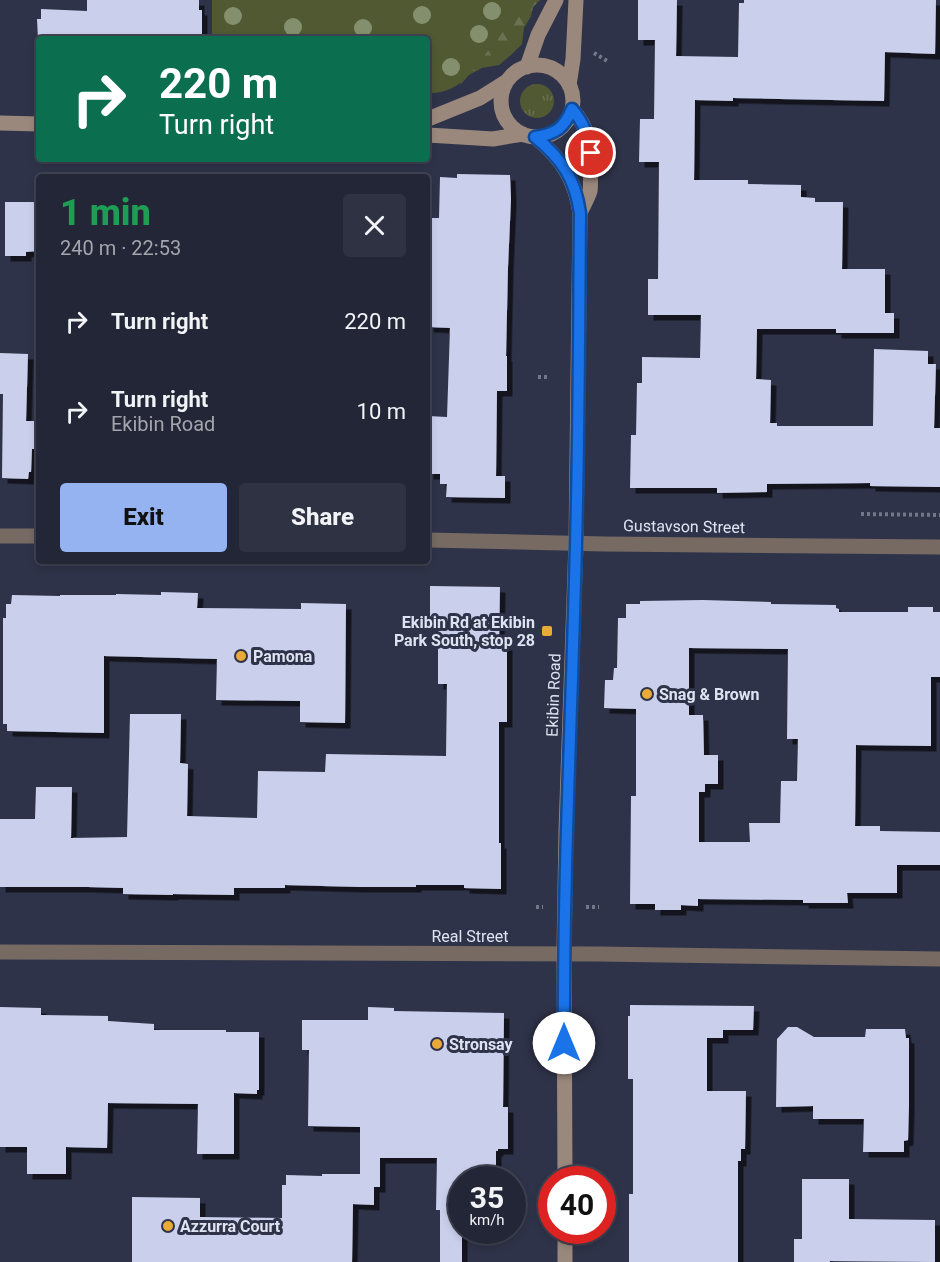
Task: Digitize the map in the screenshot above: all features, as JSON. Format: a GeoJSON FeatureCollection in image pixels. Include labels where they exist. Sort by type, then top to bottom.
{"type":"FeatureCollection","features":[{"type":"Feature","properties":{"kind":"street"},"geometry":{"type":"LineString","coordinates":[[526,67],[538,35],[556,0]]}},
{"type":"Feature","properties":{"kind":"street"},"geometry":{"type":"LineString","coordinates":[[569,85],[573,59],[576,0]]}},
{"type":"Feature","properties":{"kind":"street"},"geometry":{"type":"LineString","coordinates":[[430,118],[480,99],[507,81],[516,72],[526,67],[539,65],[551,68],[562,75],[573,97],[572,109],[567,121],[559,130],[548,135],[492,139],[430,135]]}},
{"type":"Feature","properties":{"kind":"street"},"geometry":{"type":"LineString","coordinates":[[507,81],[502,93],[501,105],[505,117],[513,127],[529,136]]}},
{"type":"Feature","properties":{"kind":"street","name":"Ekibin Road"},"geometry":{"type":"LineString","coordinates":[[572,109],[586,130],[590,147],[590,190],[580,213]]}},
{"type":"Feature","properties":{"kind":"street"},"geometry":{"type":"LineString","coordinates":[[0,123],[36,124]]}},
{"type":"Feature","properties":{"kind":"street","name":"Ekibin Road"},"geometry":{"type":"LineString","coordinates":[[529,136],[556,155],[564,166],[578,197],[580,213],[576,543],[564,954],[565,1166]]}},
{"type":"Feature","properties":{"kind":"street"},"geometry":{"type":"LineString","coordinates":[[0,536],[36,536]]}},
{"type":"Feature","properties":{"kind":"street","name":"Gustavson Street"},"geometry":{"type":"LineString","coordinates":[[430,540],[940,546]]}},
{"type":"Feature","properties":{"kind":"street","name":"Real Street"},"geometry":{"type":"LineString","coordinates":[[0,952],[564,954],[940,960]]}},
{"type":"Feature","properties":{"kind":"street"},"geometry":{"type":"LineString","coordinates":[[565,1244],[565,1262]]}},
{"type":"Feature","properties":{"kind":"path"},"geometry":{"type":"LineString","coordinates":[[538,377],[549,377]]}},
{"type":"Feature","properties":{"kind":"path"},"geometry":{"type":"LineString","coordinates":[[861,514],[940,515]]}},
{"type":"Feature","properties":{"kind":"path"},"geometry":{"type":"LineString","coordinates":[[537,907],[543,907]]}},
{"type":"Feature","properties":{"kind":"path"},"geometry":{"type":"LineString","coordinates":[[586,907],[599,907]]}},
{"type":"Feature","properties":{"kind":"green space"},"geometry":{"type":"Polygon","coordinates":[[[212,0],[522,0],[519,11],[469,75],[450,89],[434,93],[430,93],[430,36],[212,36],[212,0]]]}},
{"type":"Feature","properties":{"kind":"green space"},"geometry":{"type":"Polygon","coordinates":[[[480,0],[541,0],[533,7],[524,28],[522,44],[499,65],[482,68],[469,75],[460,85],[480,0]]]}},
{"type":"Feature","properties":{"kind":"green space"},"geometry":{"type":"Polygon","coordinates":[[[537,84],[549,89],[554,101],[549,113],[537,118],[525,113],[520,101],[525,89],[537,84]]]}},
{"type":"Feature","properties":{"kind":"building"},"geometry":{"type":"Polygon","coordinates":[[[87,0],[199,0],[199,10],[202,10],[202,36],[38,36],[37,19],[41,19],[41,9],[87,11],[87,0]]]}},
{"type":"Feature","properties":{"kind":"building"},"geometry":{"type":"Polygon","coordinates":[[[638,0],[677,0],[676,56],[738,57],[739,3],[744,3],[744,0],[936,0],[935,54],[885,52],[884,101],[733,98],[733,101],[695,100],[694,180],[748,180],[748,184],[801,185],[801,197],[815,198],[815,202],[843,202],[842,269],[885,269],[885,313],[894,313],[894,333],[836,333],[836,329],[757,329],[756,379],[771,380],[770,423],[777,423],[777,426],[873,426],[874,349],[928,351],[928,364],[936,364],[934,428],[940,428],[940,487],[870,486],[870,483],[767,484],[767,492],[717,493],[717,488],[630,488],[631,435],[636,435],[637,383],[642,383],[642,357],[700,358],[701,315],[648,315],[648,279],[658,279],[659,162],[639,162],[640,119],[654,119],[655,40],[638,40],[638,0]]]}},
{"type":"Feature","properties":{"kind":"building"},"geometry":{"type":"Polygon","coordinates":[[[457,174],[510,175],[507,391],[497,391],[496,476],[505,476],[505,498],[446,497],[447,484],[440,484],[440,474],[430,474],[430,416],[447,417],[450,328],[430,327],[432,218],[439,218],[440,177],[457,178],[457,174]]]}},
{"type":"Feature","properties":{"kind":"building"},"geometry":{"type":"Polygon","coordinates":[[[5,202],[36,202],[36,251],[26,252],[26,256],[5,256],[5,202]]]}},
{"type":"Feature","properties":{"kind":"building"},"geometry":{"type":"Polygon","coordinates":[[[0,353],[28,354],[26,421],[36,421],[36,449],[32,449],[31,472],[29,472],[28,479],[2,478],[3,394],[0,394],[0,353]]]}},
{"type":"Feature","properties":{"kind":"building"},"geometry":{"type":"Polygon","coordinates":[[[430,586],[500,587],[499,644],[507,645],[507,722],[499,722],[501,889],[464,888],[464,885],[360,887],[285,885],[285,888],[234,888],[234,895],[173,895],[123,894],[123,888],[0,887],[0,819],[35,819],[36,787],[72,787],[71,838],[127,837],[130,714],[181,714],[180,763],[188,764],[187,816],[257,818],[258,771],[325,772],[326,754],[446,756],[447,684],[438,684],[438,629],[430,628],[430,586]]]}},
{"type":"Feature","properties":{"kind":"building"},"geometry":{"type":"Polygon","coordinates":[[[161,592],[198,593],[197,608],[301,609],[301,603],[346,604],[345,723],[300,722],[300,701],[216,700],[217,659],[104,656],[104,733],[7,731],[7,724],[3,724],[3,618],[6,618],[6,604],[11,604],[12,595],[161,595],[161,592]]]}},
{"type":"Feature","properties":{"kind":"building"},"geometry":{"type":"Polygon","coordinates":[[[703,600],[836,605],[839,612],[908,612],[908,607],[933,607],[933,612],[940,612],[940,677],[931,677],[931,746],[856,745],[855,826],[880,826],[880,831],[940,832],[940,865],[897,865],[897,893],[847,893],[848,903],[698,899],[698,906],[681,905],[681,910],[655,910],[655,904],[630,904],[631,796],[636,796],[636,709],[604,708],[605,680],[613,680],[614,668],[617,668],[618,618],[626,618],[626,604],[640,604],[640,601],[703,600]],[[689,648],[689,715],[703,715],[704,755],[718,755],[718,784],[705,784],[705,792],[699,792],[699,842],[750,842],[749,823],[780,823],[781,781],[797,781],[798,739],[787,739],[788,649],[689,648]]]}},
{"type":"Feature","properties":{"kind":"building"},"geometry":{"type":"Polygon","coordinates":[[[630,1005],[754,1006],[753,1030],[723,1030],[723,1038],[707,1038],[707,1091],[746,1091],[745,1149],[741,1149],[741,1161],[738,1161],[738,1262],[629,1262],[629,1194],[633,1194],[633,1079],[628,1079],[630,1005]]]}},
{"type":"Feature","properties":{"kind":"building"},"geometry":{"type":"Polygon","coordinates":[[[0,1007],[41,1008],[41,1015],[108,1016],[108,1021],[154,1024],[154,1030],[259,1032],[259,1090],[257,1094],[234,1093],[234,1154],[197,1154],[198,1104],[108,1103],[107,1148],[66,1147],[66,1174],[27,1174],[27,1147],[0,1147],[0,1007]]]}},
{"type":"Feature","properties":{"kind":"building"},"geometry":{"type":"Polygon","coordinates":[[[368,1007],[394,1008],[394,1011],[504,1013],[503,1107],[508,1107],[508,1149],[496,1151],[496,1166],[448,1166],[448,1244],[462,1244],[462,1262],[440,1262],[440,1210],[436,1210],[437,1158],[380,1158],[380,1187],[374,1187],[374,1205],[353,1204],[352,1262],[132,1262],[132,1197],[200,1198],[200,1217],[282,1218],[282,1185],[286,1185],[286,1175],[360,1174],[360,1127],[308,1126],[309,1050],[302,1050],[302,1020],[368,1020],[368,1007]]]}},
{"type":"Feature","properties":{"kind":"building"},"geometry":{"type":"Polygon","coordinates":[[[788,1027],[797,1027],[814,1037],[865,1037],[866,1029],[905,1029],[906,1038],[909,1038],[909,1105],[908,1140],[904,1141],[904,1152],[863,1152],[864,1119],[813,1119],[813,1106],[776,1107],[777,1039],[788,1027]]]}},
{"type":"Feature","properties":{"kind":"building"},"geometry":{"type":"Polygon","coordinates":[[[802,1179],[849,1179],[849,1219],[935,1220],[935,1262],[794,1262],[794,1239],[802,1239],[802,1179]]]}},
{"type":"Feature","properties":{"kind":"place","name":"Ekibin Rd at Ekibin Park South, stop 28"},"geometry":{"type":"Point","coordinates":[547,631]}},
{"type":"Feature","properties":{"kind":"place","name":"Pamona"},"geometry":{"type":"Point","coordinates":[241,656]}},
{"type":"Feature","properties":{"kind":"place","name":"Snag & Brown"},"geometry":{"type":"Point","coordinates":[647,694]}},
{"type":"Feature","properties":{"kind":"place","name":"Stronsay"},"geometry":{"type":"Point","coordinates":[437,1044]}},
{"type":"Feature","properties":{"kind":"place","name":"Azzurra Court"},"geometry":{"type":"Point","coordinates":[168,1226]}},
{"type":"Feature","properties":{"kind":"route"},"geometry":{"type":"LineString","coordinates":[[564,1043],[566,831],[576,543],[580,213],[578,197],[564,166],[556,155],[535,137],[559,130],[567,121],[572,109],[586,130],[591,153]]}}]}
